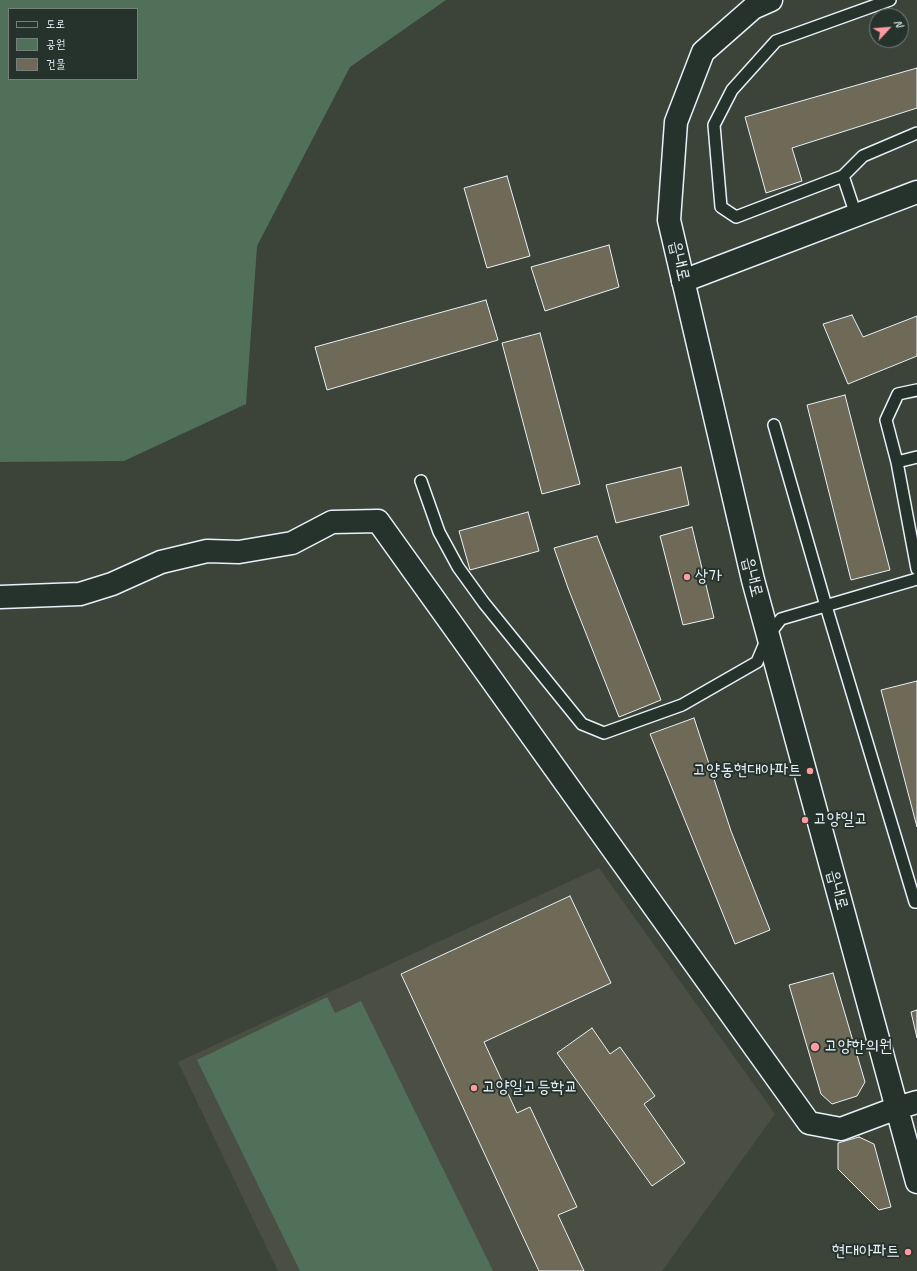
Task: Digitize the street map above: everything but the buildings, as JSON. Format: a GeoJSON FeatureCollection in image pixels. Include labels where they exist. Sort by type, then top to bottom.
{"type":"FeatureCollection","features":[{"type":"Feature","properties":{"kind":"street","name":"읍내로"},"geometry":{"type":"LineString","coordinates":[[771,0],[753,8],[703,52],[676,122],[669,220],[753,580],[768,636],[907,1105],[917,1182]]}},
{"type":"Feature","properties":{"kind":"street"},"geometry":{"type":"LineString","coordinates":[[683,282],[917,192]]}},
{"type":"Feature","properties":{"kind":"street"},"geometry":{"type":"LineString","coordinates":[[0,597],[80,594],[112,584],[161,562],[207,551],[239,552],[292,543],[332,522],[378,521],[809,1123],[841,1129],[907,1105]]}},
{"type":"Feature","properties":{"kind":"lane"},"geometry":{"type":"LineString","coordinates":[[890,0],[776,41],[732,90],[714,125],[721,206],[736,217],[844,176],[863,156],[917,133]]}},
{"type":"Feature","properties":{"kind":"lane"},"geometry":{"type":"LineString","coordinates":[[844,176],[856,215]]}},
{"type":"Feature","properties":{"kind":"lane"},"geometry":{"type":"LineString","coordinates":[[917,390],[898,394],[886,420],[897,462],[917,569]]}},
{"type":"Feature","properties":{"kind":"lane"},"geometry":{"type":"LineString","coordinates":[[774,425],[826,606],[915,902],[917,902]]}},
{"type":"Feature","properties":{"kind":"lane"},"geometry":{"type":"LineString","coordinates":[[897,462],[917,457]]}},
{"type":"Feature","properties":{"kind":"lane"},"geometry":{"type":"LineString","coordinates":[[420,481],[439,532],[458,567],[484,603],[582,724],[604,733],[682,705],[756,662],[768,636],[781,619],[917,579]]}},
{"type":"Feature","properties":{"kind":"shaded area","name":"고양일고등학교"},"geometry":{"type":"Polygon","coordinates":[[[599,868],[775,1114],[662,1271],[278,1271],[178,1062],[599,868]]]}},
{"type":"Feature","properties":{"kind":"green space"},"geometry":{"type":"Polygon","coordinates":[[[0,0],[446,0],[350,67],[257,246],[246,404],[124,461],[0,462],[0,0]]]}},
{"type":"Feature","properties":{"kind":"green space"},"geometry":{"type":"Polygon","coordinates":[[[327,997],[335,1013],[361,1001],[493,1271],[300,1271],[197,1060],[327,997]]]}},
{"type":"Feature","properties":{"kind":"place","name":"상가"},"geometry":{"type":"Point","coordinates":[687,577]}},
{"type":"Feature","properties":{"kind":"place","name":"고양동현대아파트"},"geometry":{"type":"Point","coordinates":[810,771]}},
{"type":"Feature","properties":{"kind":"place","name":"고양일고"},"geometry":{"type":"Point","coordinates":[805,820]}},
{"type":"Feature","properties":{"kind":"place","name":"고양한의원"},"geometry":{"type":"Point","coordinates":[815,1047]}},
{"type":"Feature","properties":{"kind":"place","name":"고양일고등학교"},"geometry":{"type":"Point","coordinates":[474,1088]}},
{"type":"Feature","properties":{"kind":"place","name":"현대아파트"},"geometry":{"type":"Point","coordinates":[908,1252]}}]}
